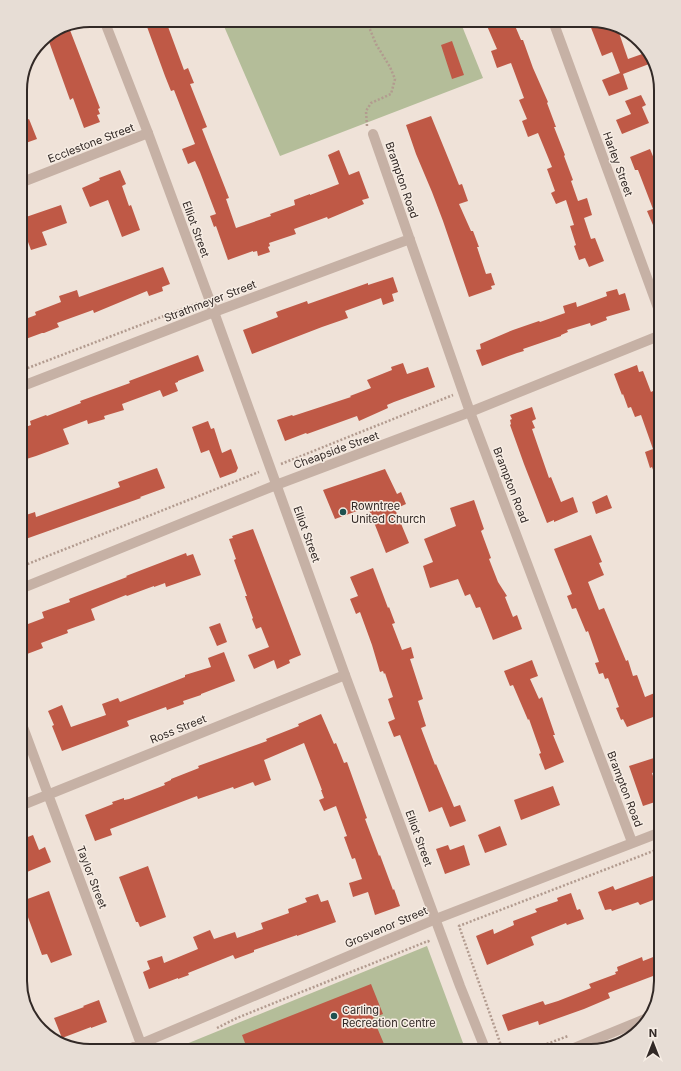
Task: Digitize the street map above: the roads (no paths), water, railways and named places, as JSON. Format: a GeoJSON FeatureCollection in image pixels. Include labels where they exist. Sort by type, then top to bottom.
{"type":"FeatureCollection","features":[{"type":"Feature","properties":{"kind":"street","name":"Elliot Street"},"geometry":{"type":"LineString","coordinates":[[107,27],[148,133],[345,675],[460,986],[483,1044]]}},
{"type":"Feature","properties":{"kind":"street","name":"Harley Street"},"geometry":{"type":"LineString","coordinates":[[555,27],[654,297]]}},
{"type":"Feature","properties":{"kind":"street","name":"Ecclestone Street"},"geometry":{"type":"LineString","coordinates":[[27,180],[148,133]]}},
{"type":"Feature","properties":{"kind":"street","name":"Brampton Road"},"geometry":{"type":"LineString","coordinates":[[373,134],[470,412],[632,842]]}},
{"type":"Feature","properties":{"kind":"street","name":"Strathmeyer Street"},"geometry":{"type":"LineString","coordinates":[[27,384],[214,312],[410,239]]}},
{"type":"Feature","properties":{"kind":"street","name":"Cheapside Street"},"geometry":{"type":"LineString","coordinates":[[27,586],[276,485],[470,412],[654,338]]}},
{"type":"Feature","properties":{"kind":"street","name":"Ross Street"},"geometry":{"type":"LineString","coordinates":[[27,803],[345,675]]}},
{"type":"Feature","properties":{"kind":"street","name":"Taylor Street"},"geometry":{"type":"LineString","coordinates":[[27,738],[141,1044]]}},
{"type":"Feature","properties":{"kind":"street","name":"Grosvenor Street"},"geometry":{"type":"LineString","coordinates":[[141,1044],[436,919],[654,834]]}},
{"type":"Feature","properties":{"kind":"street"},"geometry":{"type":"LineString","coordinates":[[584,1044],[639,1021]]}},
{"type":"Feature","properties":{"kind":"place","name":"Rowntree United Church"},"geometry":{"type":"Point","coordinates":[343,512]}},
{"type":"Feature","properties":{"kind":"place","name":"Carling Recreation Centre"},"geometry":{"type":"Point","coordinates":[334,1016]}}]}
